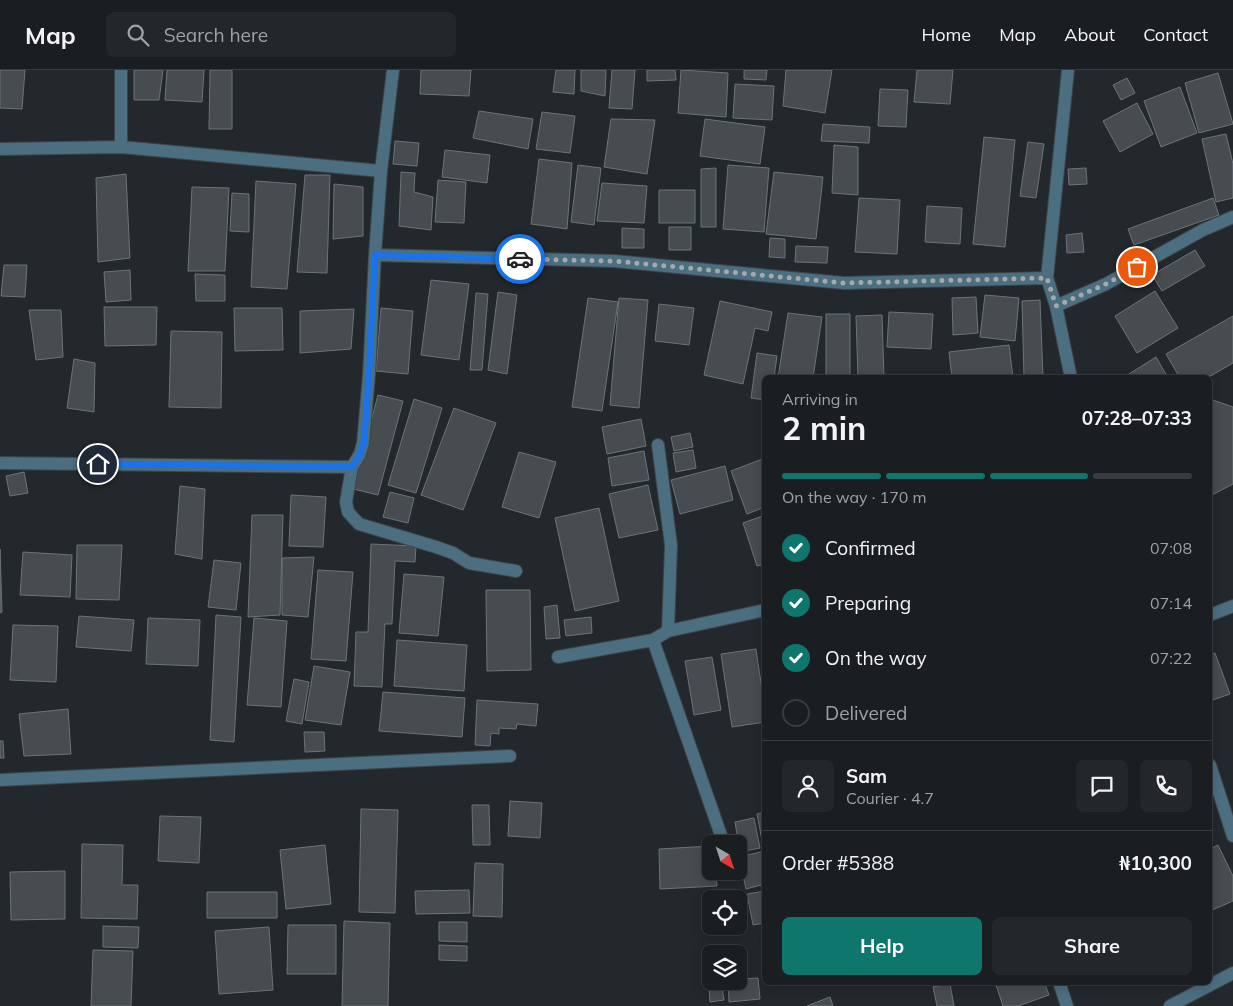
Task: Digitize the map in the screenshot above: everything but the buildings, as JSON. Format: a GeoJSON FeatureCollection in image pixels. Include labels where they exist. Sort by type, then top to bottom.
{"type":"FeatureCollection","features":[{"type":"Feature","properties":{"kind":"street"},"geometry":{"type":"LineString","coordinates":[[121,70],[121,147]]}},
{"type":"Feature","properties":{"kind":"street"},"geometry":{"type":"LineString","coordinates":[[394,70],[381,171],[364,443],[352,467],[346,502],[348,512],[359,524],[453,553],[469,563],[516,571]]}},
{"type":"Feature","properties":{"kind":"street"},"geometry":{"type":"LineString","coordinates":[[1068,70],[1047,278],[1056,306],[1070,375]]}},
{"type":"Feature","properties":{"kind":"street"},"geometry":{"type":"LineString","coordinates":[[0,149],[121,147],[381,171]]}},
{"type":"Feature","properties":{"kind":"street"},"geometry":{"type":"LineString","coordinates":[[1056,306],[1106,284],[1203,230],[1233,218]]}},
{"type":"Feature","properties":{"kind":"street"},"geometry":{"type":"LineString","coordinates":[[375,255],[614,261],[844,283],[1047,278]]}},
{"type":"Feature","properties":{"kind":"street"},"geometry":{"type":"LineString","coordinates":[[658,445],[671,545],[668,631]]}},
{"type":"Feature","properties":{"kind":"street"},"geometry":{"type":"LineString","coordinates":[[0,463],[352,467]]}},
{"type":"Feature","properties":{"kind":"street"},"geometry":{"type":"LineString","coordinates":[[1212,614],[1233,606]]}},
{"type":"Feature","properties":{"kind":"street"},"geometry":{"type":"LineString","coordinates":[[558,657],[653,640],[668,631],[762,611]]}},
{"type":"Feature","properties":{"kind":"street"},"geometry":{"type":"LineString","coordinates":[[653,640],[721,835]]}},
{"type":"Feature","properties":{"kind":"street"},"geometry":{"type":"LineString","coordinates":[[0,780],[510,756]]}},
{"type":"Feature","properties":{"kind":"street"},"geometry":{"type":"LineString","coordinates":[[1212,771],[1233,836]]}},
{"type":"Feature","properties":{"kind":"street"},"geometry":{"type":"LineString","coordinates":[[1212,984],[1233,973]]}},
{"type":"Feature","properties":{"kind":"street"},"geometry":{"type":"LineString","coordinates":[[1060,985],[1067,1006]]}},
{"type":"Feature","properties":{"kind":"street"},"geometry":{"type":"LineString","coordinates":[[1170,1006],[1210,985]]}},
{"type":"Feature","properties":{"kind":"way so far"},"geometry":{"type":"LineString","coordinates":[[520,259],[614,261],[844,283],[1047,278],[1056,306],[1106,284],[1137,267]]}},
{"type":"Feature","properties":{"kind":"route"},"geometry":{"type":"LineString","coordinates":[[98,464],[352,467],[364,443],[375,255],[520,259]]}}]}
